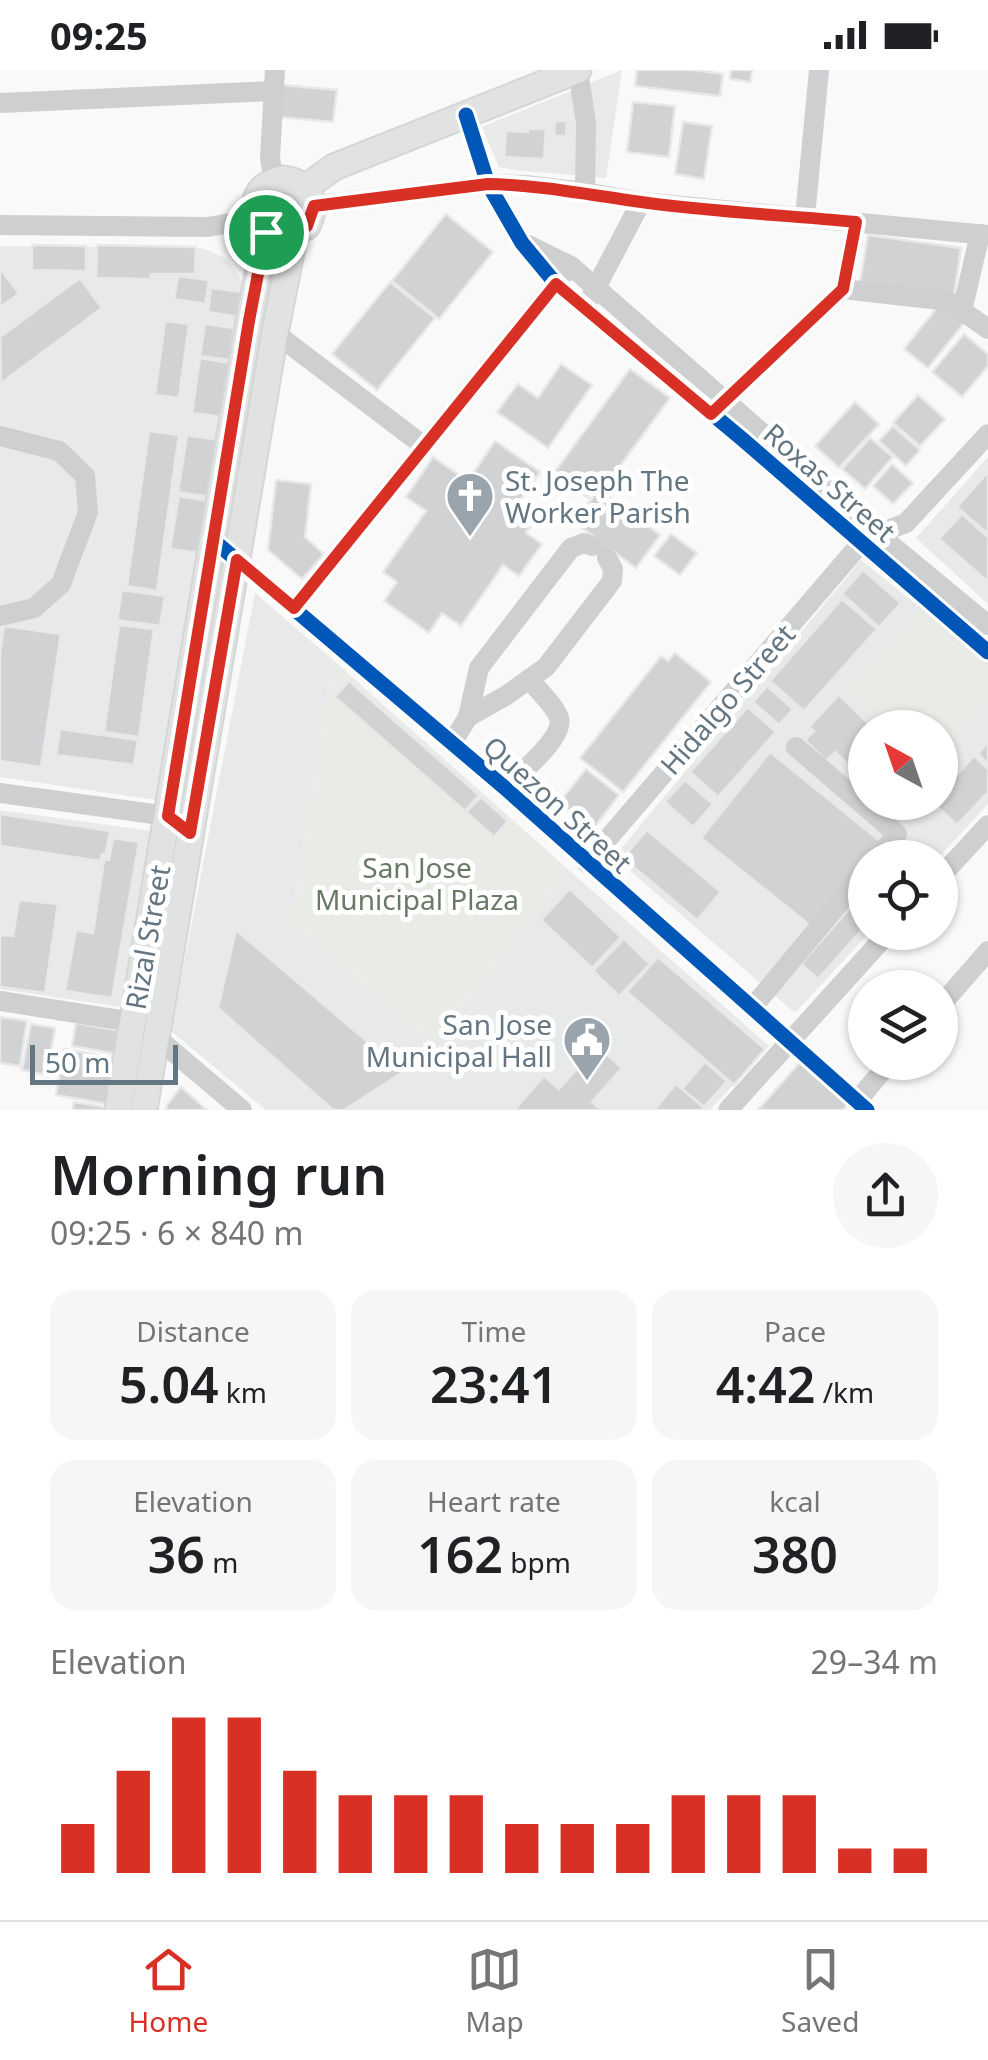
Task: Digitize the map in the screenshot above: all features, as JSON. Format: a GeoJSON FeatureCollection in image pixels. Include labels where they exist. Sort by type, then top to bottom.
{"type":"FeatureCollection","features":[{"type":"Feature","properties":{"kind":"main road"},"geometry":{"type":"LineString","coordinates":[[309,197],[291,180],[274,181],[256,200],[262,225],[280,235],[295,232],[307,226],[309,197],[334,167],[578,70]]}},
{"type":"Feature","properties":{"kind":"main road","name":"Rizal Street"},"geometry":{"type":"LineString","coordinates":[[118,1110],[262,225]]}},
{"type":"Feature","properties":{"kind":"main road","name":"Rizal Street"},"geometry":{"type":"LineString","coordinates":[[144,1110],[295,232]]}},
{"type":"Feature","properties":{"kind":"street"},"geometry":{"type":"LineString","coordinates":[[578,70],[586,123],[585,192]]}},
{"type":"Feature","properties":{"kind":"street"},"geometry":{"type":"LineString","coordinates":[[805,217],[819,70]]}},
{"type":"Feature","properties":{"kind":"street"},"geometry":{"type":"LineString","coordinates":[[0,102],[274,81],[270,158],[274,181]]}},
{"type":"Feature","properties":{"kind":"street","name":"Roxas Street"},"geometry":{"type":"LineString","coordinates":[[466,115],[488,184],[522,242],[556,284],[718,407]]}},
{"type":"Feature","properties":{"kind":"street"},"geometry":{"type":"LineString","coordinates":[[309,197],[488,184],[526,185],[642,202],[984,234],[962,310]]}},
{"type":"Feature","properties":{"kind":"street"},"geometry":{"type":"LineString","coordinates":[[585,308],[642,202]]}},
{"type":"Feature","properties":{"kind":"street"},"geometry":{"type":"LineString","coordinates":[[718,407],[843,289],[856,222]]}},
{"type":"Feature","properties":{"kind":"street"},"geometry":{"type":"LineString","coordinates":[[0,225],[262,225]]}},
{"type":"Feature","properties":{"kind":"street","name":"Roxas Street"},"geometry":{"type":"LineString","coordinates":[[522,242],[571,266],[596,287],[718,407],[870,538],[988,652]]}},
{"type":"Feature","properties":{"kind":"street"},"geometry":{"type":"LineString","coordinates":[[294,608],[571,266]]}},
{"type":"Feature","properties":{"kind":"street"},"geometry":{"type":"LineString","coordinates":[[843,289],[951,303],[988,329]]}},
{"type":"Feature","properties":{"kind":"street"},"geometry":{"type":"LineString","coordinates":[[275,333],[424,446]]}},
{"type":"Feature","properties":{"kind":"street","name":"Hidalgo Street"},"geometry":{"type":"LineString","coordinates":[[587,862],[870,538],[906,523],[988,434]]}},
{"type":"Feature","properties":{"kind":"street"},"geometry":{"type":"LineString","coordinates":[[0,436],[59,451],[85,476],[88,512],[61,584],[34,608],[0,616]]}},
{"type":"Feature","properties":{"kind":"street","name":"Roxas Street"},"geometry":{"type":"LineString","coordinates":[[870,538],[988,626]]}},
{"type":"Feature","properties":{"kind":"street","name":"Quezon Street"},"geometry":{"type":"LineString","coordinates":[[212,540],[505,788],[862,1106]]}},
{"type":"Feature","properties":{"kind":"street"},"geometry":{"type":"LineString","coordinates":[[452,743],[468,717],[479,668],[571,548],[584,543],[599,552],[613,569],[612,581],[546,667],[468,717]]}},
{"type":"Feature","properties":{"kind":"street"},"geometry":{"type":"LineString","coordinates":[[505,788],[556,738],[560,726],[560,717],[529,679]]}},
{"type":"Feature","properties":{"kind":"street"},"geometry":{"type":"LineString","coordinates":[[796,747],[896,834],[891,840]]}},
{"type":"Feature","properties":{"kind":"street"},"geometry":{"type":"LineString","coordinates":[[0,793],[168,816],[190,833]]}},
{"type":"Feature","properties":{"kind":"street"},"geometry":{"type":"LineString","coordinates":[[958,858],[988,825]]}},
{"type":"Feature","properties":{"kind":"street"},"geometry":{"type":"LineString","coordinates":[[752,1008],[848,892]]}},
{"type":"Feature","properties":{"kind":"street"},"geometry":{"type":"LineString","coordinates":[[728,1110],[872,950]]}},
{"type":"Feature","properties":{"kind":"street"},"geometry":{"type":"LineString","coordinates":[[958,985],[988,951]]}},
{"type":"Feature","properties":{"kind":"street"},"geometry":{"type":"LineString","coordinates":[[0,1001],[133,1022],[242,1110]]}},
{"type":"Feature","properties":{"kind":"street"},"geometry":{"type":"LineString","coordinates":[[862,1106],[879,1080]]}},
{"type":"Feature","properties":{"kind":"shaded area"},"geometry":{"type":"Polygon","coordinates":[[[622,70],[606,178],[499,167],[482,127],[622,70]]]}},
{"type":"Feature","properties":{"kind":"shaded area"},"geometry":{"type":"Polygon","coordinates":[[[0,246],[202,248],[227,259],[246,287],[163,801],[0,777],[0,246]]]}},
{"type":"Feature","properties":{"kind":"shaded area"},"geometry":{"type":"Polygon","coordinates":[[[988,457],[988,604],[916,538],[988,457]]]}},
{"type":"Feature","properties":{"kind":"shaded area"},"geometry":{"type":"Polygon","coordinates":[[[861,560],[988,662],[988,804],[955,840],[848,840],[848,950],[853,950],[795,1013],[614,857],[861,560]]]}},
{"type":"Feature","properties":{"kind":"shaded area"},"geometry":{"type":"Polygon","coordinates":[[[255,593],[333,660],[291,923],[433,1043],[570,871],[769,1046],[710,1110],[266,1110],[171,1031],[255,593]]]}},
{"type":"Feature","properties":{"kind":"shaded area"},"geometry":{"type":"Polygon","coordinates":[[[0,810],[151,831],[121,1007],[0,989],[0,810]]]}},
{"type":"Feature","properties":{"kind":"green space"},"geometry":{"type":"Polygon","coordinates":[[[920,610],[988,671],[988,699],[958,733],[958,710],[869,710],[848,691],[920,610]]]}},
{"type":"Feature","properties":{"kind":"green space","name":"San Jose Municipal Plaza"},"geometry":{"type":"Polygon","coordinates":[[[333,660],[570,871],[433,1043],[291,923],[333,660]]]}},
{"type":"Feature","properties":{"kind":"building"},"geometry":{"type":"Polygon","coordinates":[[[637,70],[723,74],[720,96],[635,86],[637,70]]]}},
{"type":"Feature","properties":{"kind":"building"},"geometry":{"type":"Polygon","coordinates":[[[731,70],[752,70],[750,82],[730,79],[731,70]]]}},
{"type":"Feature","properties":{"kind":"building"},"geometry":{"type":"Polygon","coordinates":[[[282,85],[337,90],[333,122],[279,117],[282,85]]]}},
{"type":"Feature","properties":{"kind":"building"},"geometry":{"type":"Polygon","coordinates":[[[633,102],[675,106],[669,157],[627,152],[633,102]]]}},
{"type":"Feature","properties":{"kind":"building"},"geometry":{"type":"Polygon","coordinates":[[[555,121],[567,121],[566,136],[554,136],[555,121]]]}},
{"type":"Feature","properties":{"kind":"building"},"geometry":{"type":"Polygon","coordinates":[[[683,122],[712,126],[704,179],[675,174],[683,122]]]}},
{"type":"Feature","properties":{"kind":"building"},"geometry":{"type":"Polygon","coordinates":[[[546,129],[544,159],[504,157],[506,131],[546,129]]]}},
{"type":"Feature","properties":{"kind":"building"},"geometry":{"type":"Polygon","coordinates":[[[446,214],[493,252],[439,319],[392,281],[446,214]]]}},
{"type":"Feature","properties":{"kind":"building"},"geometry":{"type":"Polygon","coordinates":[[[868,235],[961,248],[954,296],[860,282],[868,235]]]}},
{"type":"Feature","properties":{"kind":"building"},"geometry":{"type":"Polygon","coordinates":[[[32,245],[86,246],[86,271],[32,270],[32,245]]]}},
{"type":"Feature","properties":{"kind":"building"},"geometry":{"type":"Polygon","coordinates":[[[97,245],[196,247],[195,274],[151,274],[151,279],[96,278],[97,245]]]}},
{"type":"Feature","properties":{"kind":"building"},"geometry":{"type":"Polygon","coordinates":[[[0,268],[19,294],[0,307],[0,268]]]}},
{"type":"Feature","properties":{"kind":"building"},"geometry":{"type":"Polygon","coordinates":[[[178,276],[209,280],[205,304],[174,299],[178,276]]]}},
{"type":"Feature","properties":{"kind":"building"},"geometry":{"type":"Polygon","coordinates":[[[80,278],[102,308],[1,383],[0,337],[80,278]]]}},
{"type":"Feature","properties":{"kind":"building"},"geometry":{"type":"Polygon","coordinates":[[[390,282],[435,318],[377,390],[332,354],[390,282]]]}},
{"type":"Feature","properties":{"kind":"building"},"geometry":{"type":"Polygon","coordinates":[[[211,288],[242,292],[238,317],[208,312],[211,288]]]}},
{"type":"Feature","properties":{"kind":"building"},"geometry":{"type":"Polygon","coordinates":[[[940,304],[964,323],[928,368],[904,349],[940,304]]]}},
{"type":"Feature","properties":{"kind":"building"},"geometry":{"type":"Polygon","coordinates":[[[165,321],[189,324],[179,398],[155,395],[165,321]]]}},
{"type":"Feature","properties":{"kind":"building"},"geometry":{"type":"Polygon","coordinates":[[[205,324],[234,328],[229,360],[200,356],[205,324]]]}},
{"type":"Feature","properties":{"kind":"building"},"geometry":{"type":"Polygon","coordinates":[[[964,334],[988,354],[988,366],[962,397],[932,372],[964,334]]]}},
{"type":"Feature","properties":{"kind":"building"},"geometry":{"type":"Polygon","coordinates":[[[200,358],[230,363],[222,417],[192,413],[200,358]]]}},
{"type":"Feature","properties":{"kind":"building"},"geometry":{"type":"Polygon","coordinates":[[[561,364],[592,385],[548,448],[497,412],[518,384],[538,398],[561,364]]]}},
{"type":"Feature","properties":{"kind":"building"},"geometry":{"type":"Polygon","coordinates":[[[630,369],[670,398],[603,489],[597,485],[588,498],[554,473],[630,369]]]}},
{"type":"Feature","properties":{"kind":"building"},"geometry":{"type":"Polygon","coordinates":[[[918,395],[945,419],[920,446],[893,423],[918,395]]]}},
{"type":"Feature","properties":{"kind":"building"},"geometry":{"type":"Polygon","coordinates":[[[855,402],[879,424],[839,468],[815,446],[855,402]]]}},
{"type":"Feature","properties":{"kind":"building"},"geometry":{"type":"Polygon","coordinates":[[[893,426],[920,450],[906,466],[879,441],[893,426]]]}},
{"type":"Feature","properties":{"kind":"building"},"geometry":{"type":"Polygon","coordinates":[[[149,431],[179,435],[157,591],[127,586],[149,431]]]}},
{"type":"Feature","properties":{"kind":"building"},"geometry":{"type":"Polygon","coordinates":[[[187,435],[218,440],[209,497],[178,492],[187,435]]]}},
{"type":"Feature","properties":{"kind":"building"},"geometry":{"type":"Polygon","coordinates":[[[870,438],[893,457],[865,489],[842,469],[870,438]]]}},
{"type":"Feature","properties":{"kind":"building","name":"St. Joseph The Worker Parish"},"geometry":{"type":"Polygon","coordinates":[[[495,441],[540,472],[512,512],[531,525],[526,533],[542,544],[519,576],[503,565],[461,626],[442,613],[429,633],[384,601],[397,582],[383,572],[426,511],[406,497],[433,457],[468,481],[495,441]]]}},
{"type":"Feature","properties":{"kind":"building"},"geometry":{"type":"Polygon","coordinates":[[[892,464],[913,483],[893,504],[873,486],[892,464]]]}},
{"type":"Feature","properties":{"kind":"building"},"geometry":{"type":"Polygon","coordinates":[[[988,472],[988,534],[957,507],[988,472]]]}},
{"type":"Feature","properties":{"kind":"building"},"geometry":{"type":"Polygon","coordinates":[[[276,480],[311,484],[305,537],[324,554],[302,579],[268,550],[276,480]]]}},
{"type":"Feature","properties":{"kind":"building"},"geometry":{"type":"Polygon","coordinates":[[[599,489],[660,535],[636,568],[613,551],[605,561],[589,549],[597,539],[574,522],[599,489]]]}},
{"type":"Feature","properties":{"kind":"building"},"geometry":{"type":"Polygon","coordinates":[[[179,496],[208,501],[199,553],[170,549],[179,496]]]}},
{"type":"Feature","properties":{"kind":"building"},"geometry":{"type":"Polygon","coordinates":[[[962,514],[988,537],[988,582],[939,539],[962,514]]]}},
{"type":"Feature","properties":{"kind":"building"},"geometry":{"type":"Polygon","coordinates":[[[671,534],[697,553],[680,575],[654,556],[671,534]]]}},
{"type":"Feature","properties":{"kind":"building"},"geometry":{"type":"Polygon","coordinates":[[[863,570],[901,603],[879,627],[842,594],[863,570]]]}},
{"type":"Feature","properties":{"kind":"building"},"geometry":{"type":"Polygon","coordinates":[[[122,590],[165,596],[160,626],[117,620],[122,590]]]}},
{"type":"Feature","properties":{"kind":"building"},"geometry":{"type":"Polygon","coordinates":[[[842,599],[877,629],[804,711],[770,681],[842,599]]]}},
{"type":"Feature","properties":{"kind":"building"},"geometry":{"type":"Polygon","coordinates":[[[119,625],[154,629],[139,737],[104,732],[119,625]]]}},
{"type":"Feature","properties":{"kind":"building"},"geometry":{"type":"Polygon","coordinates":[[[4,626],[61,634],[41,767],[0,761],[0,654],[4,626]]]}},
{"type":"Feature","properties":{"kind":"building"},"geometry":{"type":"Polygon","coordinates":[[[675,653],[711,682],[623,792],[580,758],[661,656],[668,661],[675,653]]]}},
{"type":"Feature","properties":{"kind":"building"},"geometry":{"type":"Polygon","coordinates":[[[349,681],[479,795],[465,811],[335,697],[349,681]]]}},
{"type":"Feature","properties":{"kind":"building"},"geometry":{"type":"Polygon","coordinates":[[[767,686],[793,709],[779,725],[753,702],[767,686]]]}},
{"type":"Feature","properties":{"kind":"building"},"geometry":{"type":"Polygon","coordinates":[[[839,695],[854,710],[848,710],[848,764],[835,752],[826,761],[805,740],[814,731],[809,727],[839,695]]]}},
{"type":"Feature","properties":{"kind":"building"},"geometry":{"type":"Polygon","coordinates":[[[748,707],[776,732],[718,797],[690,772],[748,707]]]}},
{"type":"Feature","properties":{"kind":"building"},"geometry":{"type":"Polygon","coordinates":[[[60,729],[138,740],[134,765],[56,755],[60,729]]]}},
{"type":"Feature","properties":{"kind":"building"},"geometry":{"type":"Polygon","coordinates":[[[988,742],[988,764],[978,754],[988,742]]]}},
{"type":"Feature","properties":{"kind":"building"},"geometry":{"type":"Polygon","coordinates":[[[770,752],[848,815],[848,820],[854,820],[879,840],[848,840],[848,881],[812,927],[701,838],[770,752]]]}},
{"type":"Feature","properties":{"kind":"building"},"geometry":{"type":"Polygon","coordinates":[[[974,756],[988,769],[988,792],[957,825],[952,820],[958,820],[958,773],[974,756]]]}},
{"type":"Feature","properties":{"kind":"building"},"geometry":{"type":"Polygon","coordinates":[[[586,769],[619,795],[592,830],[559,803],[586,769]]]}},
{"type":"Feature","properties":{"kind":"building"},"geometry":{"type":"Polygon","coordinates":[[[685,780],[713,804],[693,827],[665,802],[685,780]]]}},
{"type":"Feature","properties":{"kind":"building"},"geometry":{"type":"Polygon","coordinates":[[[481,797],[508,821],[494,837],[466,812],[481,797]]]}},
{"type":"Feature","properties":{"kind":"building"},"geometry":{"type":"Polygon","coordinates":[[[0,814],[110,831],[106,853],[100,861],[0,846],[0,814]]]}},
{"type":"Feature","properties":{"kind":"building"},"geometry":{"type":"Polygon","coordinates":[[[647,830],[721,892],[697,920],[623,858],[647,830]]]}},
{"type":"Feature","properties":{"kind":"building"},"geometry":{"type":"Polygon","coordinates":[[[113,838],[139,842],[112,998],[65,991],[76,930],[93,933],[104,860],[109,860],[113,838]]]}},
{"type":"Feature","properties":{"kind":"building"},"geometry":{"type":"Polygon","coordinates":[[[570,889],[621,937],[592,968],[541,920],[570,889]]]}},
{"type":"Feature","properties":{"kind":"building"},"geometry":{"type":"Polygon","coordinates":[[[19,900],[58,904],[45,993],[0,987],[0,935],[13,936],[19,900]]]}},
{"type":"Feature","properties":{"kind":"building"},"geometry":{"type":"Polygon","coordinates":[[[848,910],[848,945],[818,979],[801,964],[848,910]]]}},
{"type":"Feature","properties":{"kind":"building"},"geometry":{"type":"Polygon","coordinates":[[[236,930],[403,1072],[344,1110],[333,1110],[218,1008],[236,930]]]}},
{"type":"Feature","properties":{"kind":"building"},"geometry":{"type":"Polygon","coordinates":[[[624,939],[650,964],[619,996],[593,971],[624,939]]]}},
{"type":"Feature","properties":{"kind":"building"},"geometry":{"type":"Polygon","coordinates":[[[658,957],[765,1049],[734,1085],[627,992],[658,957]]]}},
{"type":"Feature","properties":{"kind":"building"},"geometry":{"type":"Polygon","coordinates":[[[0,1017],[27,1021],[20,1066],[0,1063],[0,1017]]]}},
{"type":"Feature","properties":{"kind":"building"},"geometry":{"type":"Polygon","coordinates":[[[76,1023],[121,1031],[117,1054],[72,1046],[76,1023]]]}},
{"type":"Feature","properties":{"kind":"building"},"geometry":{"type":"Polygon","coordinates":[[[31,1024],[55,1028],[47,1075],[22,1070],[31,1024]]]}},
{"type":"Feature","properties":{"kind":"building","name":"San Jose Municipal Hall"},"geometry":{"type":"Polygon","coordinates":[[[598,1046],[622,1068],[592,1102],[601,1110],[516,1108],[544,1076],[559,1089],[598,1046]]]}},
{"type":"Feature","properties":{"kind":"building"},"geometry":{"type":"Polygon","coordinates":[[[64,1049],[121,1059],[112,1105],[56,1095],[64,1049]]]}},
{"type":"Feature","properties":{"kind":"building"},"geometry":{"type":"Polygon","coordinates":[[[801,1061],[849,1103],[843,1110],[758,1110],[801,1061]]]}},
{"type":"Feature","properties":{"kind":"building"},"geometry":{"type":"Polygon","coordinates":[[[705,1062],[727,1081],[704,1107],[682,1089],[705,1062]]]}},
{"type":"Feature","properties":{"kind":"building"},"geometry":{"type":"Polygon","coordinates":[[[676,1084],[703,1107],[701,1110],[654,1110],[676,1084]]]}},
{"type":"Feature","properties":{"kind":"building"},"geometry":{"type":"Polygon","coordinates":[[[181,1087],[207,1110],[166,1110],[181,1087]]]}},
{"type":"Feature","properties":{"kind":"building"},"geometry":{"type":"Polygon","coordinates":[[[74,1102],[110,1108],[110,1110],[73,1110],[74,1102]]]}},
{"type":"Feature","properties":{"kind":"cycle path"},"geometry":{"type":"LineString","coordinates":[[466,115],[488,184],[522,243],[556,284],[988,652]]}},
{"type":"Feature","properties":{"kind":"cycle path"},"geometry":{"type":"LineString","coordinates":[[213,540],[505,788],[867,1110]]}},
{"type":"Feature","properties":{"kind":"place","name":"St. Joseph The Worker Parish"},"geometry":{"type":"Point","coordinates":[470,538]}},
{"type":"Feature","properties":{"kind":"place","name":"San Jose Municipal Hall"},"geometry":{"type":"Point","coordinates":[587,1082]}},
{"type":"Feature","properties":{"kind":"route"},"geometry":{"type":"LineString","coordinates":[[488,184],[856,222],[843,289],[711,414],[556,284],[294,608],[237,560],[190,833],[168,816],[266,232],[280,235],[307,226],[314,206],[488,184]]}}]}
